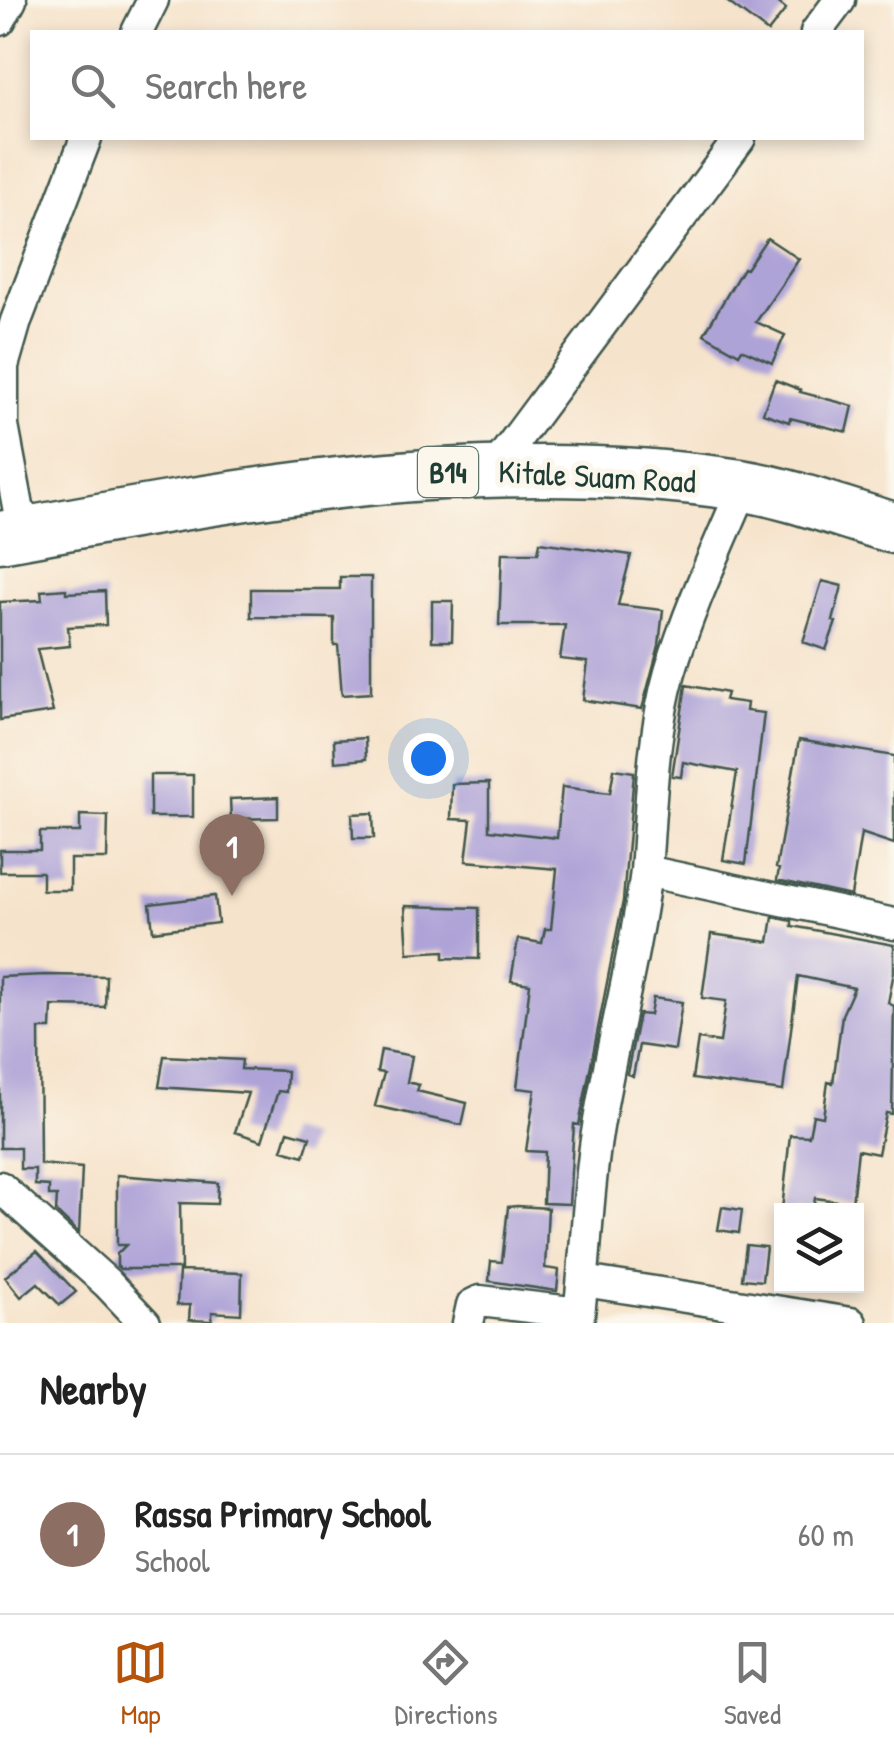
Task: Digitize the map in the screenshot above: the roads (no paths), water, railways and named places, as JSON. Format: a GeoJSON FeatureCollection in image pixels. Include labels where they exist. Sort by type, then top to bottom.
{"type":"FeatureCollection","features":[{"type":"Feature","properties":{"kind":"highway","name":"Kitale Suam Road"},"geometry":{"type":"LineString","coordinates":[[12,535],[337,481],[494,469],[659,476],[744,486],[894,528]]}},
{"type":"Feature","properties":{"kind":"street"},"geometry":{"type":"LineString","coordinates":[[0,20],[12,0]]}},
{"type":"Feature","properties":{"kind":"street"},"geometry":{"type":"LineString","coordinates":[[138,30],[152,0]]}},
{"type":"Feature","properties":{"kind":"street"},"geometry":{"type":"LineString","coordinates":[[818,30],[840,0]]}},
{"type":"Feature","properties":{"kind":"street"},"geometry":{"type":"LineString","coordinates":[[12,535],[3,426],[3,366],[16,320],[85,140]]}},
{"type":"Feature","properties":{"kind":"street"},"geometry":{"type":"LineString","coordinates":[[494,469],[739,140]]}},
{"type":"Feature","properties":{"kind":"street"},"geometry":{"type":"LineString","coordinates":[[468,1323],[472,1305],[480,1301],[579,1318],[596,1138],[620,1003],[638,932],[654,768],[670,674],[704,579],[744,486]]}},
{"type":"Feature","properties":{"kind":"street"},"geometry":{"type":"LineString","coordinates":[[646,871],[894,924]]}},
{"type":"Feature","properties":{"kind":"street"},"geometry":{"type":"LineString","coordinates":[[0,1187],[107,1283],[145,1323]]}},
{"type":"Feature","properties":{"kind":"street"},"geometry":{"type":"LineString","coordinates":[[584,1281],[851,1323]]}},
{"type":"Feature","properties":{"kind":"place","name":"Rassa Primary School"},"geometry":{"type":"Point","coordinates":[232,896]}}]}
